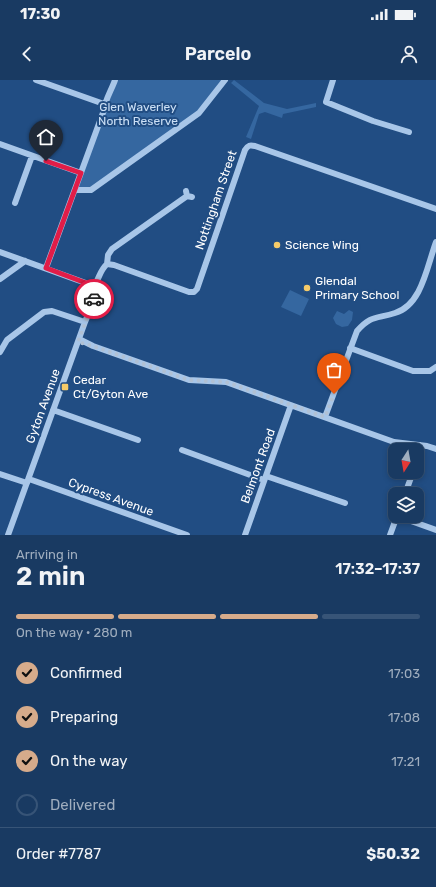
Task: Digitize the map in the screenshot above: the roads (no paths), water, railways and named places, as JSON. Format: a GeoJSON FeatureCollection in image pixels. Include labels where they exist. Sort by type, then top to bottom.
{"type":"FeatureCollection","features":[{"type":"Feature","properties":{"kind":"street"},"geometry":{"type":"LineString","coordinates":[[37,80],[104,104]]}},
{"type":"Feature","properties":{"kind":"street"},"geometry":{"type":"LineString","coordinates":[[46,268],[104,110],[104,104],[109,97],[115,80]]}},
{"type":"Feature","properties":{"kind":"street"},"geometry":{"type":"LineString","coordinates":[[75,190],[91,190],[199,113],[225,80]]}},
{"type":"Feature","properties":{"kind":"street"},"geometry":{"type":"LineString","coordinates":[[333,80],[326,102],[373,121],[410,133]]}},
{"type":"Feature","properties":{"kind":"street"},"geometry":{"type":"LineString","coordinates":[[0,144],[81,173]]}},
{"type":"Feature","properties":{"kind":"street","name":"Nottingham Street"},"geometry":{"type":"LineString","coordinates":[[107,264],[114,265],[189,292],[194,292],[197,288],[245,150],[250,145],[436,209]]}},
{"type":"Feature","properties":{"kind":"street"},"geometry":{"type":"LineString","coordinates":[[15,203],[32,156]]}},
{"type":"Feature","properties":{"kind":"street"},"geometry":{"type":"LineString","coordinates":[[0,252],[94,286],[98,280],[102,268],[107,264],[108,255],[112,249],[188,195]]}},
{"type":"Feature","properties":{"kind":"street"},"geometry":{"type":"LineString","coordinates":[[325,417],[357,331],[365,322],[377,317],[395,313],[411,304],[417,296],[436,242]]}},
{"type":"Feature","properties":{"kind":"street"},"geometry":{"type":"LineString","coordinates":[[0,279],[25,261]]}},
{"type":"Feature","properties":{"kind":"street","name":"Gyton Avenue"},"geometry":{"type":"LineString","coordinates":[[8,535],[96,295],[96,288],[94,286]]}},
{"type":"Feature","properties":{"kind":"street"},"geometry":{"type":"LineString","coordinates":[[0,352],[8,340],[44,312],[61,314],[85,322]]}},
{"type":"Feature","properties":{"kind":"street"},"geometry":{"type":"LineString","coordinates":[[78,341],[189,380],[226,382],[394,442],[403,443]]}},
{"type":"Feature","properties":{"kind":"street"},"geometry":{"type":"LineString","coordinates":[[350,348],[413,371],[430,371],[436,367]]}},
{"type":"Feature","properties":{"kind":"street","name":"Belmont Road"},"geometry":{"type":"LineString","coordinates":[[245,535],[291,405]]}},
{"type":"Feature","properties":{"kind":"street"},"geometry":{"type":"LineString","coordinates":[[53,410],[138,440]]}},
{"type":"Feature","properties":{"kind":"street"},"geometry":{"type":"LineString","coordinates":[[424,446],[436,449]]}},
{"type":"Feature","properties":{"kind":"street"},"geometry":{"type":"LineString","coordinates":[[182,450],[345,503]]}},
{"type":"Feature","properties":{"kind":"street","name":"Cypress Avenue"},"geometry":{"type":"LineString","coordinates":[[0,474],[28,481],[187,535]]}},
{"type":"Feature","properties":{"kind":"street"},"geometry":{"type":"LineString","coordinates":[[390,535],[394,523]]}},
{"type":"Feature","properties":{"kind":"street"},"geometry":{"type":"LineString","coordinates":[[416,523],[436,530]]}},
{"type":"Feature","properties":{"kind":"place","name":"Science Wing"},"geometry":{"type":"Point","coordinates":[277,245]}},
{"type":"Feature","properties":{"kind":"place","name":"Glendal Primary School"},"geometry":{"type":"Point","coordinates":[307,288]}},
{"type":"Feature","properties":{"kind":"place","name":"Cedar Ct/Gyton Ave"},"geometry":{"type":"Point","coordinates":[65,387]}},
{"type":"Feature","properties":{"kind":"park label","name":"Glen Waverley North Reserve"},"geometry":{"type":"Point","coordinates":[138,114]}}]}
